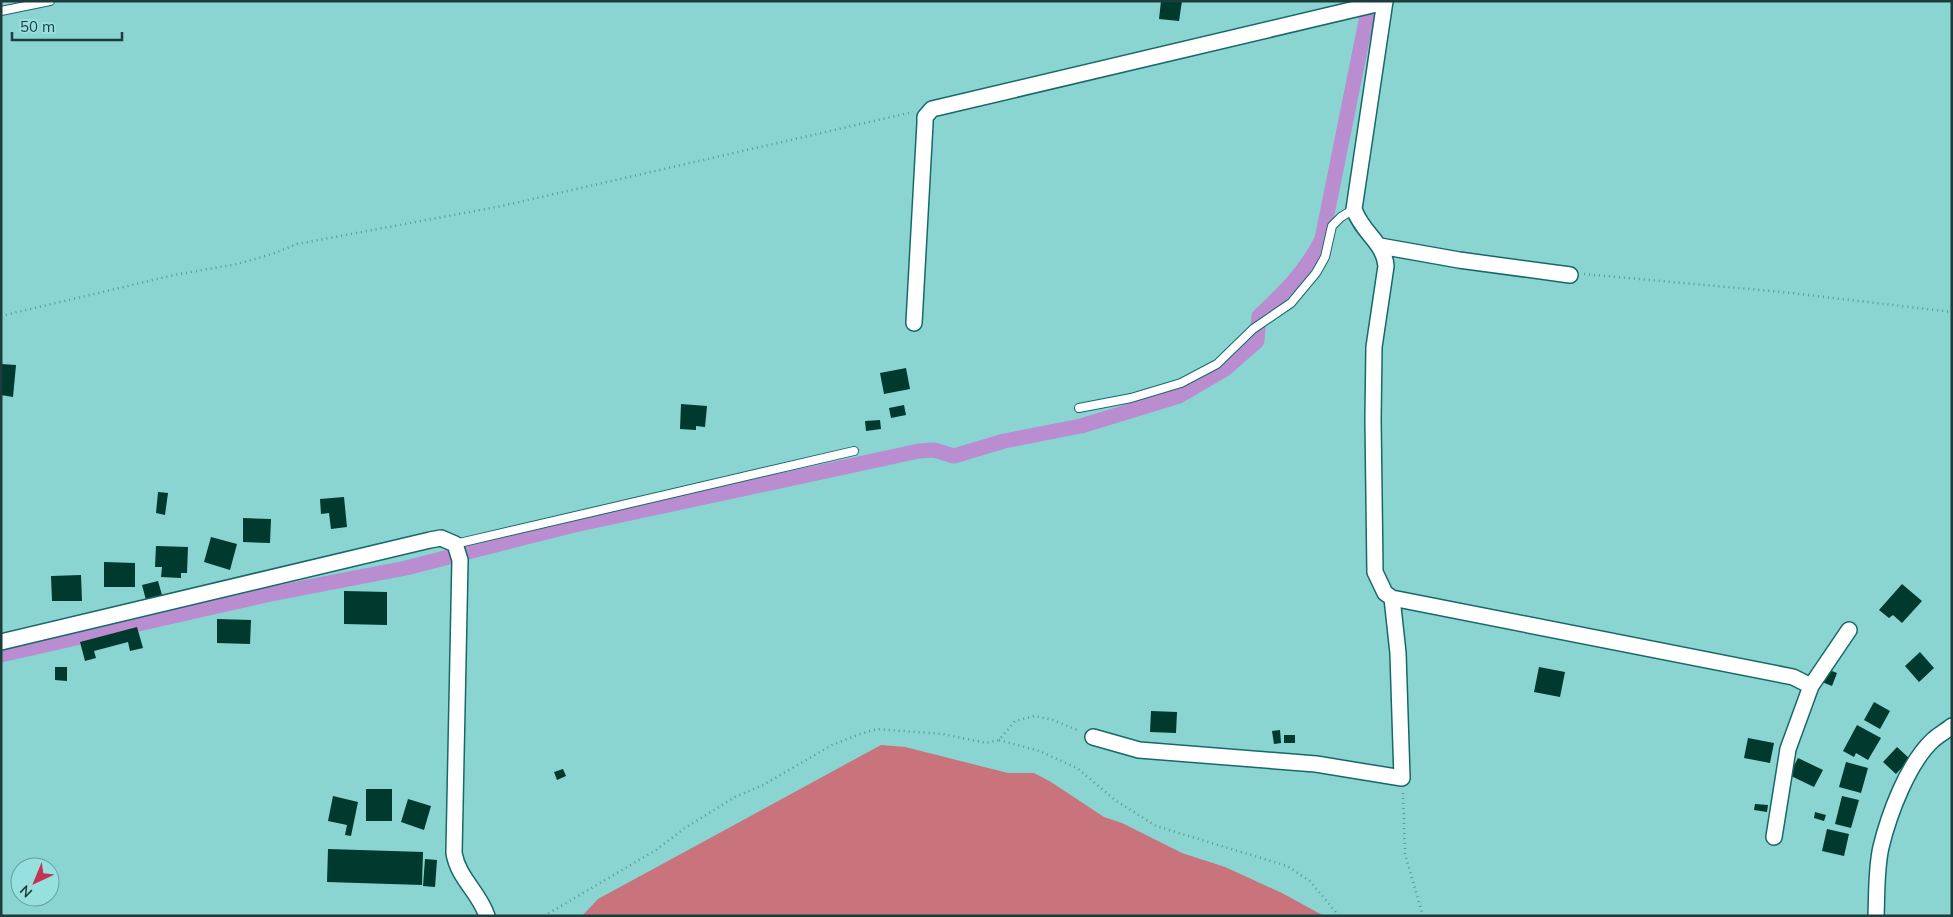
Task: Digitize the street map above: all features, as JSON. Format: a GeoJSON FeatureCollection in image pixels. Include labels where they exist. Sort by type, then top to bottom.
{"type":"FeatureCollection","features":[{"type":"Feature","properties":{"kind":"street"},"geometry":{"type":"LineString","coordinates":[[914,323],[925,117],[932,109],[1385,2],[1354,209],[1362,228],[1380,246],[1385,257],[1386,266],[1374,348],[1373,419],[1375,572],[1385,593],[1392,598],[1793,678],[1811,686]]}},
{"type":"Feature","properties":{"kind":"street"},"geometry":{"type":"LineString","coordinates":[[1380,246],[1459,260],[1570,275]]}},
{"type":"Feature","properties":{"kind":"street"},"geometry":{"type":"LineString","coordinates":[[1,642],[440,538],[457,551],[454,853],[456,866],[462,877],[472,888],[487,916]]}},
{"type":"Feature","properties":{"kind":"street"},"geometry":{"type":"LineString","coordinates":[[1093,736],[1139,750],[1316,764],[1402,778],[1398,653],[1392,598]]}},
{"type":"Feature","properties":{"kind":"street"},"geometry":{"type":"LineString","coordinates":[[1774,837],[1788,749],[1811,686],[1849,630]]}},
{"type":"Feature","properties":{"kind":"street"},"geometry":{"type":"LineString","coordinates":[[1876,916],[1877,879],[1881,847],[1891,816],[1911,770],[1932,740],[1952,726]]}},
{"type":"Feature","properties":{"kind":"lane"},"geometry":{"type":"LineString","coordinates":[[1,11],[50,1]]}},
{"type":"Feature","properties":{"kind":"lane"},"geometry":{"type":"LineString","coordinates":[[1080,408],[1131,398],[1181,383],[1217,364],[1253,329],[1291,303],[1316,273],[1325,257],[1332,226],[1341,217],[1354,209]]}},
{"type":"Feature","properties":{"kind":"lane"},"geometry":{"type":"LineString","coordinates":[[457,551],[854,451]]}},
{"type":"Feature","properties":{"kind":"path"},"geometry":{"type":"LineString","coordinates":[[1,316],[174,275],[236,264],[272,254],[297,244],[502,206],[932,109]]}},
{"type":"Feature","properties":{"kind":"path"},"geometry":{"type":"LineString","coordinates":[[1570,275],[1622,276],[1952,312]]}},
{"type":"Feature","properties":{"kind":"path"},"geometry":{"type":"LineString","coordinates":[[999,740],[1015,721],[1036,716],[1053,720],[1093,736]]}},
{"type":"Feature","properties":{"kind":"path"},"geometry":{"type":"LineString","coordinates":[[544,916],[656,850],[685,828],[720,806],[845,739],[877,729],[943,734],[986,743],[999,740],[1039,751],[1077,768],[1114,800],[1156,826],[1287,866],[1310,881],[1338,916]]}},
{"type":"Feature","properties":{"kind":"path"},"geometry":{"type":"LineString","coordinates":[[1402,778],[1405,854],[1423,916]]}},
{"type":"Feature","properties":{"kind":"shaded area"},"geometry":{"type":"Polygon","coordinates":[[[881,745],[905,747],[1008,773],[1034,773],[1104,817],[1122,823],[1182,853],[1225,867],[1282,893],[1324,916],[582,916],[598,899],[881,745]]]}},
{"type":"Feature","properties":{"kind":"building"},"geometry":{"type":"Polygon","coordinates":[[[1161,1],[1182,1],[1179,21],[1159,19],[1161,1]]]}},
{"type":"Feature","properties":{"kind":"building"},"geometry":{"type":"Polygon","coordinates":[[[1,364],[16,365],[13,397],[1,395],[1,364]]]}},
{"type":"Feature","properties":{"kind":"building"},"geometry":{"type":"Polygon","coordinates":[[[906,368],[910,389],[884,394],[880,373],[906,368]]]}},
{"type":"Feature","properties":{"kind":"building"},"geometry":{"type":"Polygon","coordinates":[[[681,404],[707,406],[705,427],[696,426],[696,430],[680,429],[681,404]]]}},
{"type":"Feature","properties":{"kind":"building"},"geometry":{"type":"Polygon","coordinates":[[[904,405],[906,415],[891,418],[889,408],[904,405]]]}},
{"type":"Feature","properties":{"kind":"building"},"geometry":{"type":"Polygon","coordinates":[[[880,420],[881,429],[866,431],[865,421],[880,420]]]}},
{"type":"Feature","properties":{"kind":"building"},"geometry":{"type":"Polygon","coordinates":[[[158,492],[168,493],[165,515],[156,513],[158,492]]]}},
{"type":"Feature","properties":{"kind":"building"},"geometry":{"type":"Polygon","coordinates":[[[344,497],[347,527],[331,529],[329,513],[321,514],[320,499],[344,497]]]}},
{"type":"Feature","properties":{"kind":"building"},"geometry":{"type":"Polygon","coordinates":[[[243,518],[271,519],[270,543],[243,542],[243,518]]]}},
{"type":"Feature","properties":{"kind":"building"},"geometry":{"type":"Polygon","coordinates":[[[211,537],[237,544],[230,570],[204,562],[211,537]]]}},
{"type":"Feature","properties":{"kind":"building"},"geometry":{"type":"Polygon","coordinates":[[[156,546],[188,547],[187,573],[181,573],[181,578],[161,577],[162,567],[155,567],[156,546]]]}},
{"type":"Feature","properties":{"kind":"building"},"geometry":{"type":"Polygon","coordinates":[[[104,562],[135,563],[135,587],[104,587],[104,562]]]}},
{"type":"Feature","properties":{"kind":"building"},"geometry":{"type":"Polygon","coordinates":[[[81,575],[82,601],[52,601],[51,576],[81,575]]]}},
{"type":"Feature","properties":{"kind":"building"},"geometry":{"type":"Polygon","coordinates":[[[158,581],[162,595],[146,600],[142,585],[158,581]]]}},
{"type":"Feature","properties":{"kind":"building"},"geometry":{"type":"Polygon","coordinates":[[[1902,584],[1922,601],[1902,623],[1893,615],[1889,618],[1879,610],[1902,584]]]}},
{"type":"Feature","properties":{"kind":"building"},"geometry":{"type":"Polygon","coordinates":[[[344,591],[387,592],[387,625],[344,624],[344,591]]]}},
{"type":"Feature","properties":{"kind":"building"},"geometry":{"type":"Polygon","coordinates":[[[217,619],[251,620],[250,644],[217,643],[217,619]]]}},
{"type":"Feature","properties":{"kind":"building"},"geometry":{"type":"Polygon","coordinates":[[[137,627],[143,648],[130,651],[128,642],[94,651],[96,658],[85,661],[80,642],[137,627]]]}},
{"type":"Feature","properties":{"kind":"building"},"geometry":{"type":"Polygon","coordinates":[[[1920,652],[1934,668],[1919,682],[1905,666],[1920,652]]]}},
{"type":"Feature","properties":{"kind":"building"},"geometry":{"type":"Polygon","coordinates":[[[55,667],[67,667],[67,681],[55,680],[55,667]]]}},
{"type":"Feature","properties":{"kind":"building"},"geometry":{"type":"Polygon","coordinates":[[[1539,667],[1565,672],[1560,697],[1534,692],[1539,667]]]}},
{"type":"Feature","properties":{"kind":"building"},"geometry":{"type":"Polygon","coordinates":[[[1827,669],[1837,673],[1832,686],[1822,682],[1827,669]]]}},
{"type":"Feature","properties":{"kind":"building"},"geometry":{"type":"Polygon","coordinates":[[[1874,702],[1890,711],[1880,729],[1864,720],[1874,702]]]}},
{"type":"Feature","properties":{"kind":"building"},"geometry":{"type":"Polygon","coordinates":[[[1151,711],[1177,712],[1176,733],[1150,732],[1151,711]]]}},
{"type":"Feature","properties":{"kind":"building"},"geometry":{"type":"Polygon","coordinates":[[[1857,725],[1881,738],[1868,760],[1856,753],[1854,757],[1843,751],[1857,725]]]}},
{"type":"Feature","properties":{"kind":"building"},"geometry":{"type":"Polygon","coordinates":[[[1280,730],[1281,743],[1274,744],[1272,731],[1280,730]]]}},
{"type":"Feature","properties":{"kind":"building"},"geometry":{"type":"Polygon","coordinates":[[[1284,735],[1295,735],[1295,743],[1284,743],[1284,735]]]}},
{"type":"Feature","properties":{"kind":"building"},"geometry":{"type":"Polygon","coordinates":[[[1748,738],[1774,743],[1770,763],[1744,758],[1748,738]]]}},
{"type":"Feature","properties":{"kind":"building"},"geometry":{"type":"Polygon","coordinates":[[[1897,747],[1910,759],[1896,774],[1883,762],[1897,747]]]}},
{"type":"Feature","properties":{"kind":"building"},"geometry":{"type":"Polygon","coordinates":[[[1798,758],[1823,770],[1814,787],[1789,775],[1798,758]]]}},
{"type":"Feature","properties":{"kind":"building"},"geometry":{"type":"Polygon","coordinates":[[[1846,762],[1868,768],[1861,793],[1839,787],[1846,762]]]}},
{"type":"Feature","properties":{"kind":"building"},"geometry":{"type":"Polygon","coordinates":[[[563,769],[566,776],[557,780],[554,772],[563,769]]]}},
{"type":"Feature","properties":{"kind":"building"},"geometry":{"type":"Polygon","coordinates":[[[366,789],[392,789],[392,821],[366,821],[366,789]]]}},
{"type":"Feature","properties":{"kind":"building"},"geometry":{"type":"Polygon","coordinates":[[[333,796],[358,802],[351,836],[345,835],[347,825],[328,821],[333,796]]]}},
{"type":"Feature","properties":{"kind":"building"},"geometry":{"type":"Polygon","coordinates":[[[1842,796],[1859,800],[1851,828],[1835,824],[1842,796]]]}},
{"type":"Feature","properties":{"kind":"building"},"geometry":{"type":"Polygon","coordinates":[[[408,799],[431,806],[424,830],[401,822],[408,799]]]}},
{"type":"Feature","properties":{"kind":"building"},"geometry":{"type":"Polygon","coordinates":[[[1755,804],[1768,805],[1767,812],[1754,810],[1755,804]]]}},
{"type":"Feature","properties":{"kind":"building"},"geometry":{"type":"Polygon","coordinates":[[[1815,812],[1826,815],[1824,821],[1814,818],[1815,812]]]}},
{"type":"Feature","properties":{"kind":"building"},"geometry":{"type":"Polygon","coordinates":[[[1827,829],[1849,834],[1844,856],[1822,851],[1827,829]]]}},
{"type":"Feature","properties":{"kind":"building"},"geometry":{"type":"Polygon","coordinates":[[[328,849],[423,852],[422,885],[327,882],[328,849]]]}},
{"type":"Feature","properties":{"kind":"building"},"geometry":{"type":"Polygon","coordinates":[[[425,859],[437,860],[435,887],[423,886],[425,859]]]}},
{"type":"Feature","properties":{"kind":"waterway"},"geometry":{"type":"LineString","coordinates":[[1,655],[266,595],[406,568],[570,526],[919,451],[934,450],[954,456],[1004,441],[1081,426],[1179,396],[1225,369],[1257,341],[1259,316],[1294,280],[1316,251],[1322,239],[1370,1]]}}]}
